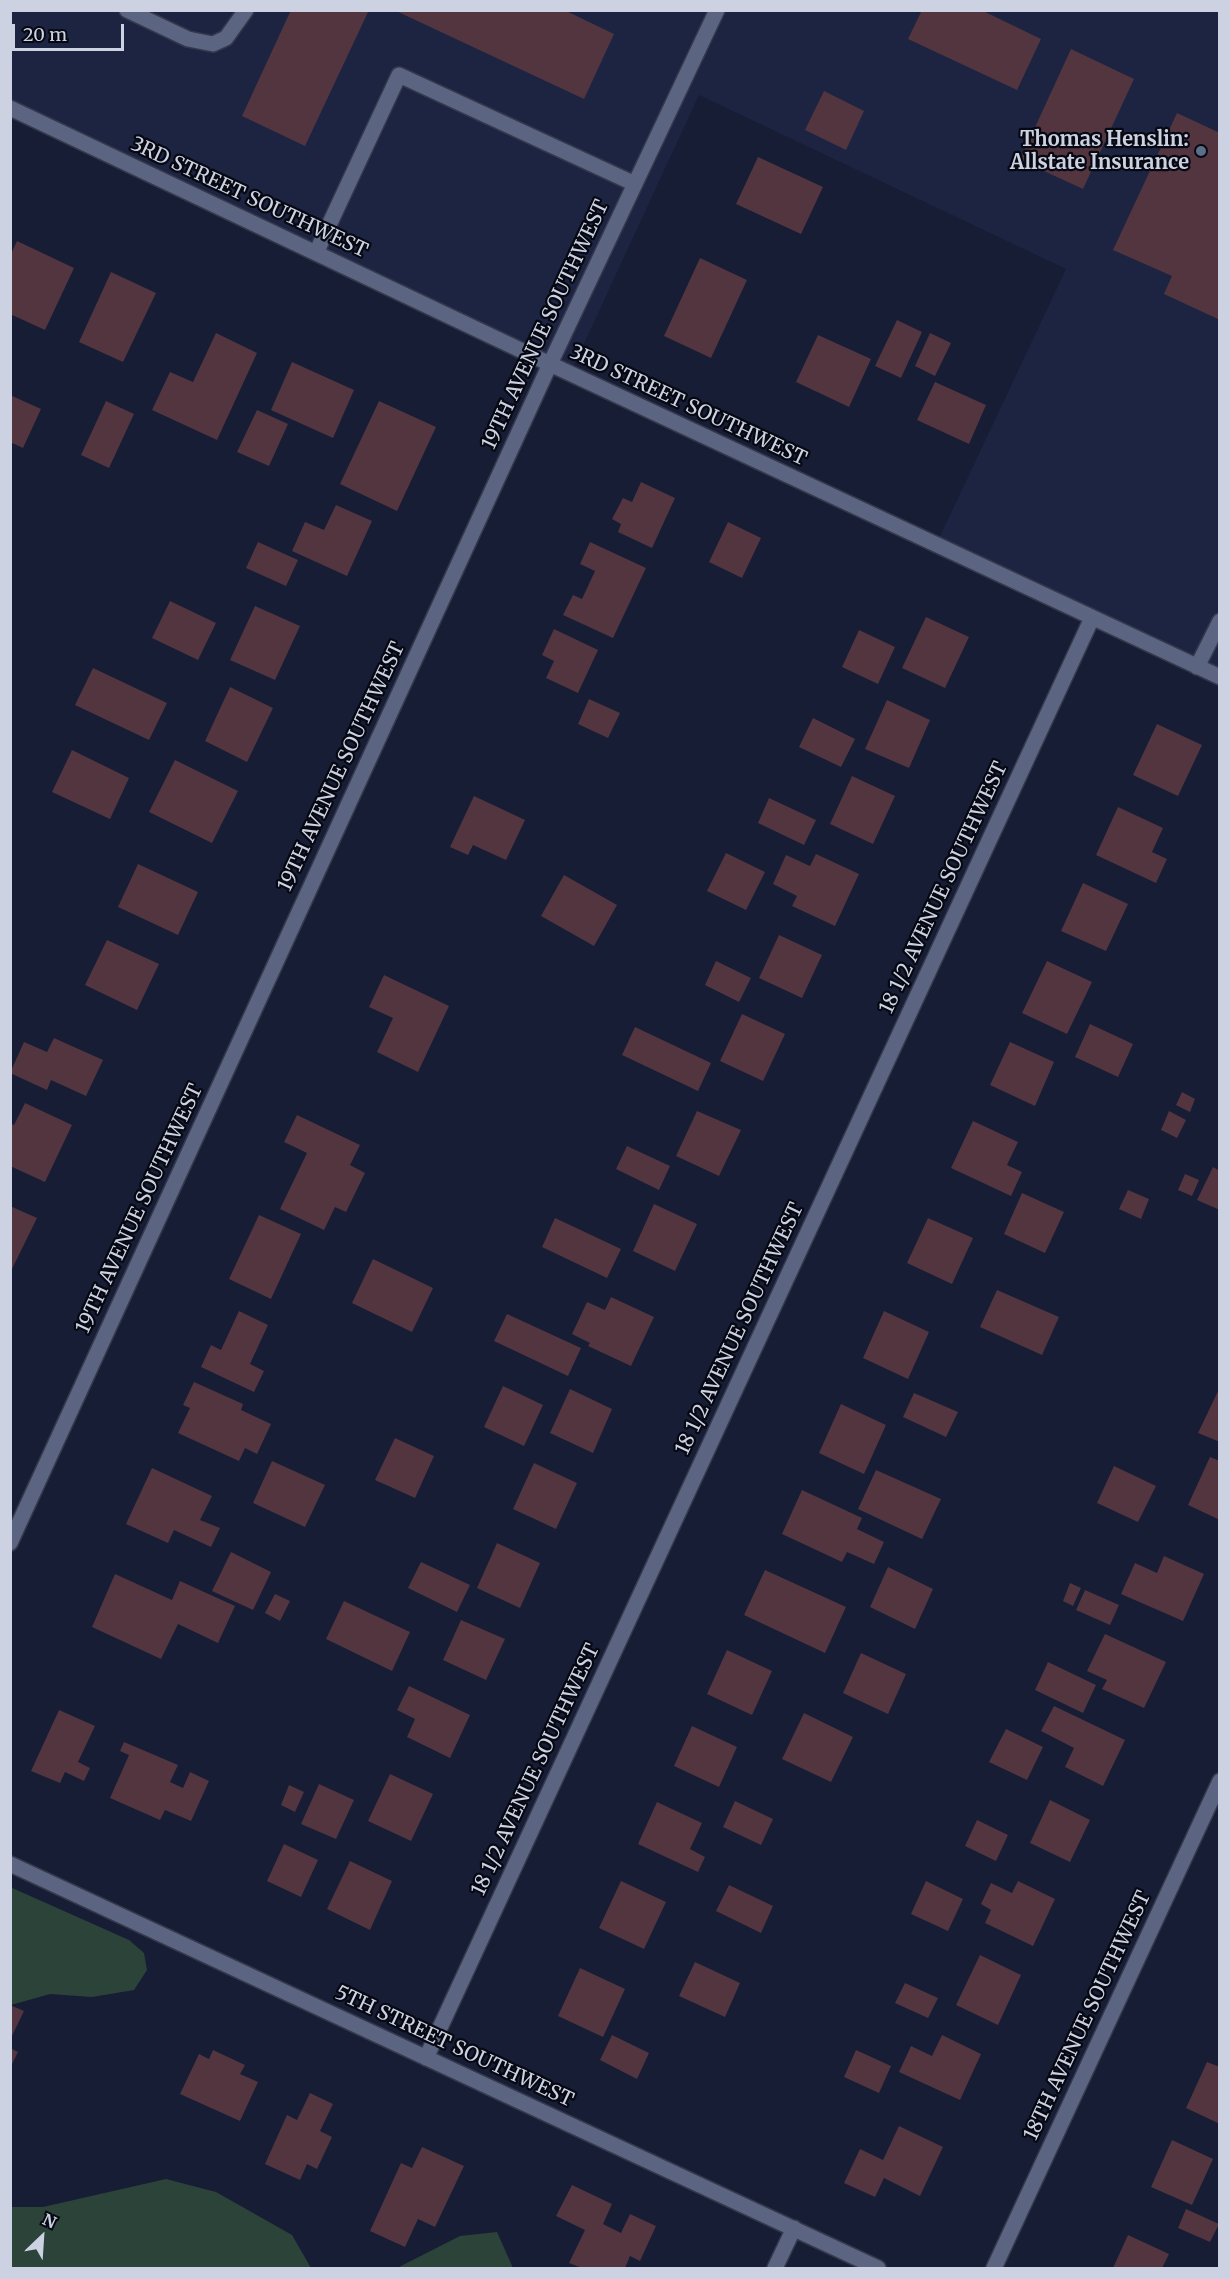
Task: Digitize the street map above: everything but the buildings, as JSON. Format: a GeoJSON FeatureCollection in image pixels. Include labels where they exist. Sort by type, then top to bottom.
{"type":"FeatureCollection","features":[{"type":"Feature","properties":{"kind":"street"},"geometry":{"type":"LineString","coordinates":[[127,10],[188,39],[213,44],[226,38],[246,10]]}},
{"type":"Feature","properties":{"kind":"street","name":"19TH AVENUE SOUTHWEST"},"geometry":{"type":"LineString","coordinates":[[10,1543],[550,364],[717,10]]}},
{"type":"Feature","properties":{"kind":"street"},"geometry":{"type":"LineString","coordinates":[[316,253],[399,75],[635,183]]}},
{"type":"Feature","properties":{"kind":"street","name":"3RD STREET SOUTHWEST"},"geometry":{"type":"LineString","coordinates":[[10,108],[550,364],[1220,677]]}},
{"type":"Feature","properties":{"kind":"street","name":"18 1/2 AVENUE SOUTHWEST"},"geometry":{"type":"LineString","coordinates":[[426,2058],[1092,618]]}},
{"type":"Feature","properties":{"kind":"street"},"geometry":{"type":"LineString","coordinates":[[1197,667],[1220,621]]}},
{"type":"Feature","properties":{"kind":"street","name":"18TH AVENUE SOUTHWEST"},"geometry":{"type":"LineString","coordinates":[[994,2268],[1220,1781]]}},
{"type":"Feature","properties":{"kind":"street","name":"5TH STREET SOUTHWEST"},"geometry":{"type":"LineString","coordinates":[[10,1864],[878,2268]]}},
{"type":"Feature","properties":{"kind":"street"},"geometry":{"type":"LineString","coordinates":[[775,2268],[794,2228]]}},
{"type":"Feature","properties":{"kind":"shaded area"},"geometry":{"type":"Polygon","coordinates":[[[1213,10],[1219,13],[1219,677],[936,545],[1066,269],[699,95],[570,374],[11,108],[10,11],[1213,10]]]}},
{"type":"Feature","properties":{"kind":"green space"},"geometry":{"type":"Polygon","coordinates":[[[10,1887],[129,1940],[144,1953],[147,1970],[134,1990],[92,1997],[50,1994],[11,2005],[10,1887]]]}},
{"type":"Feature","properties":{"kind":"green space"},"geometry":{"type":"Polygon","coordinates":[[[166,2179],[216,2192],[292,2235],[311,2268],[11,2268],[11,2207],[43,2207],[166,2179]]]}},
{"type":"Feature","properties":{"kind":"green space"},"geometry":{"type":"Polygon","coordinates":[[[497,2232],[513,2268],[397,2268],[460,2236],[497,2232]]]}},
{"type":"Feature","properties":{"kind":"place","name":"Thomas Henslin: Allstate Insurance"},"geometry":{"type":"Point","coordinates":[1201,151]}}]}
